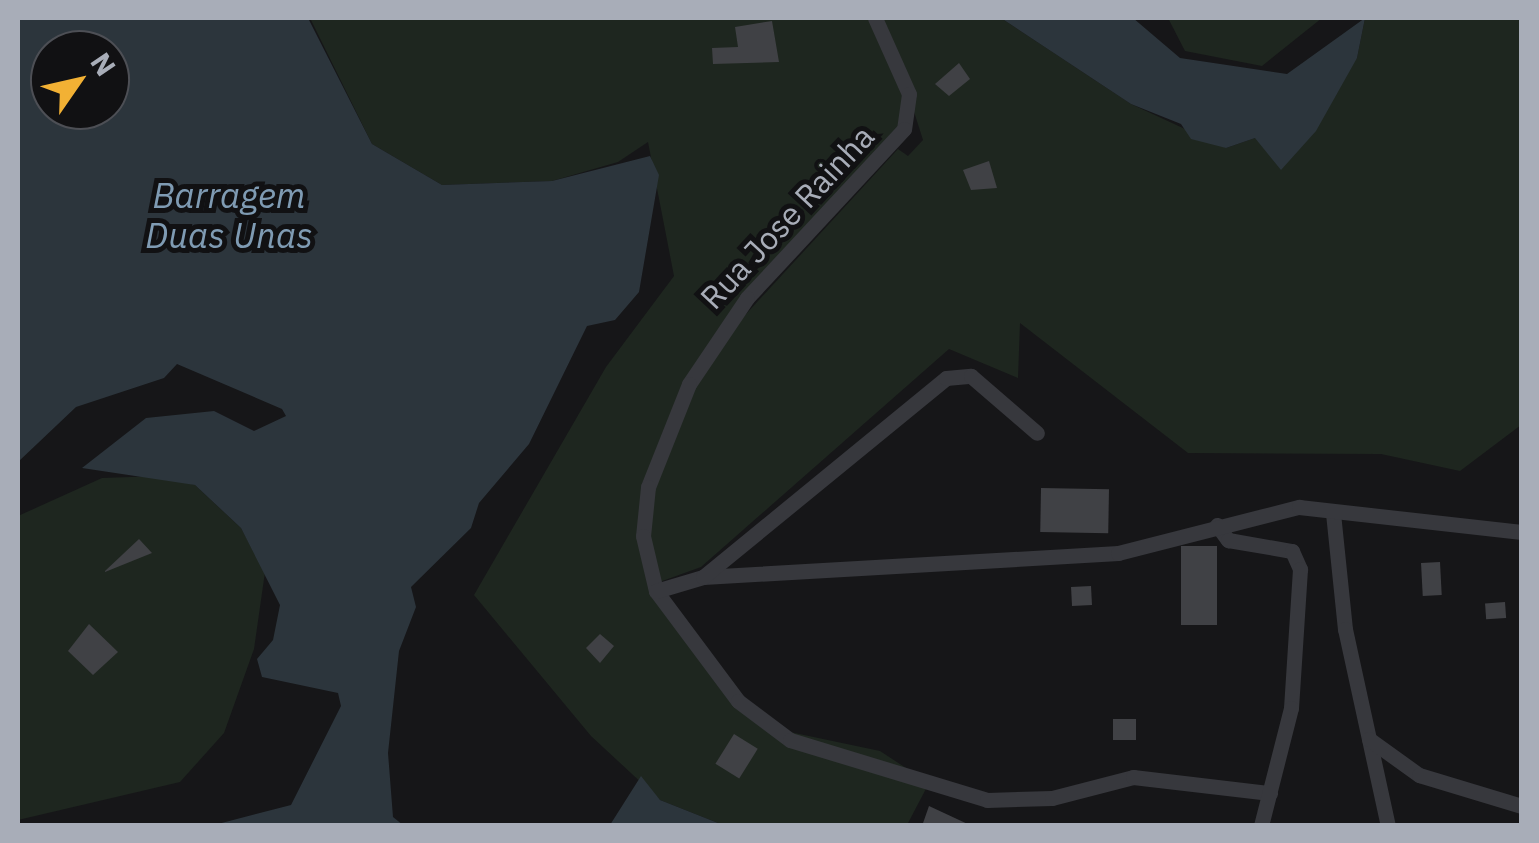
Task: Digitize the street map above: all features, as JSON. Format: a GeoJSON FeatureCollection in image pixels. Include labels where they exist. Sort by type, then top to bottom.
{"type":"FeatureCollection","features":[{"type":"Feature","properties":{"kind":"street","name":"Rua Jose Rainha"},"geometry":{"type":"LineString","coordinates":[[875,18],[909,94],[904,129],[747,298],[689,384],[648,487],[642,536],[656,591],[738,701],[790,740],[988,800],[1052,798],[1132,777],[1270,793]]}},
{"type":"Feature","properties":{"kind":"street"},"geometry":{"type":"LineString","coordinates":[[703,577],[946,378],[971,376],[1038,433]]}},
{"type":"Feature","properties":{"kind":"street"},"geometry":{"type":"LineString","coordinates":[[656,591],[703,577],[1118,553],[1216,525],[1299,508],[1522,532]]}},
{"type":"Feature","properties":{"kind":"street"},"geometry":{"type":"LineString","coordinates":[[1333,513],[1368,739],[1388,826]]}},
{"type":"Feature","properties":{"kind":"street"},"geometry":{"type":"LineString","coordinates":[[1216,525],[1228,540],[1292,551],[1300,569],[1290,708],[1261,826]]}},
{"type":"Feature","properties":{"kind":"street"},"geometry":{"type":"LineString","coordinates":[[1368,739],[1419,776],[1522,806]]}},
{"type":"Feature","properties":{"kind":"shaded area"},"geometry":{"type":"Polygon","coordinates":[[[310,18],[1001,18],[1131,104],[1226,148],[1255,138],[1357,58],[1365,18],[1521,18],[1521,425],[1460,471],[1381,454],[1188,453],[1020,323],[1018,378],[949,349],[701,567],[654,584],[766,727],[880,751],[929,783],[907,825],[723,825],[660,800],[591,736],[474,595],[606,367],[674,276],[648,142],[618,162],[552,181],[442,185],[372,144],[310,18]],[[909,96],[891,149],[771,271],[725,337],[898,149],[908,156],[923,140],[909,96]]]}},
{"type":"Feature","properties":{"kind":"shaded area"},"geometry":{"type":"Polygon","coordinates":[[[1168,18],[1322,18],[1262,66],[1185,51],[1168,18]]]}},
{"type":"Feature","properties":{"kind":"shaded area"},"geometry":{"type":"Polygon","coordinates":[[[160,476],[195,485],[241,528],[265,572],[254,649],[224,733],[180,782],[18,820],[18,516],[102,478],[160,476]]]}},
{"type":"Feature","properties":{"kind":"water","name":"Barragem Duas Unas"},"geometry":{"type":"Polygon","coordinates":[[[18,18],[308,18],[372,144],[442,185],[552,181],[650,156],[659,175],[639,292],[615,320],[587,326],[529,444],[479,503],[471,528],[411,587],[416,607],[399,651],[388,753],[393,817],[403,825],[214,825],[291,805],[341,706],[338,693],[262,677],[257,659],[273,640],[280,605],[241,528],[195,485],[82,468],[146,418],[214,411],[254,431],[286,416],[282,409],[177,364],[164,378],[76,407],[18,462],[18,18]]]}},
{"type":"Feature","properties":{"kind":"water"},"geometry":{"type":"Polygon","coordinates":[[[1001,18],[1133,18],[1180,58],[1287,74],[1365,18],[1357,58],[1316,131],[1281,170],[1255,138],[1226,148],[1191,139],[1181,124],[1131,104],[1001,18]]]}},
{"type":"Feature","properties":{"kind":"water"},"geometry":{"type":"Polygon","coordinates":[[[641,776],[660,800],[723,825],[610,825],[641,776]]]}},
{"type":"Feature","properties":{"kind":"building"},"geometry":{"type":"Polygon","coordinates":[[[772,21],[779,62],[713,64],[712,48],[738,47],[735,27],[772,21]]]}},
{"type":"Feature","properties":{"kind":"building"},"geometry":{"type":"Polygon","coordinates":[[[959,63],[970,79],[949,96],[935,84],[959,63]]]}},
{"type":"Feature","properties":{"kind":"building"},"geometry":{"type":"Polygon","coordinates":[[[989,161],[997,188],[971,190],[963,170],[989,161]]]}},
{"type":"Feature","properties":{"kind":"building"},"geometry":{"type":"Polygon","coordinates":[[[1041,488],[1109,489],[1108,533],[1040,532],[1041,488]]]}},
{"type":"Feature","properties":{"kind":"building"},"geometry":{"type":"Polygon","coordinates":[[[139,539],[152,553],[105,572],[105,571],[139,539]]]}},
{"type":"Feature","properties":{"kind":"building"},"geometry":{"type":"Polygon","coordinates":[[[1181,546],[1217,546],[1217,625],[1181,625],[1181,546]]]}},
{"type":"Feature","properties":{"kind":"building"},"geometry":{"type":"Polygon","coordinates":[[[1440,562],[1442,595],[1423,596],[1421,563],[1440,562]]]}},
{"type":"Feature","properties":{"kind":"building"},"geometry":{"type":"Polygon","coordinates":[[[1091,586],[1092,605],[1072,606],[1071,587],[1091,586]]]}},
{"type":"Feature","properties":{"kind":"building"},"geometry":{"type":"Polygon","coordinates":[[[1505,602],[1506,618],[1486,619],[1485,603],[1505,602]]]}},
{"type":"Feature","properties":{"kind":"building"},"geometry":{"type":"Polygon","coordinates":[[[89,624],[118,652],[93,675],[68,651],[89,624]]]}},
{"type":"Feature","properties":{"kind":"building"},"geometry":{"type":"Polygon","coordinates":[[[600,634],[614,646],[600,663],[586,648],[600,634]]]}},
{"type":"Feature","properties":{"kind":"building"},"geometry":{"type":"Polygon","coordinates":[[[1113,719],[1136,719],[1136,740],[1113,740],[1113,719]]]}},
{"type":"Feature","properties":{"kind":"building"},"geometry":{"type":"Polygon","coordinates":[[[734,734],[758,749],[739,779],[715,764],[734,734]]]}},
{"type":"Feature","properties":{"kind":"building"},"geometry":{"type":"Polygon","coordinates":[[[929,806],[972,826],[922,826],[929,806]]]}}]}
